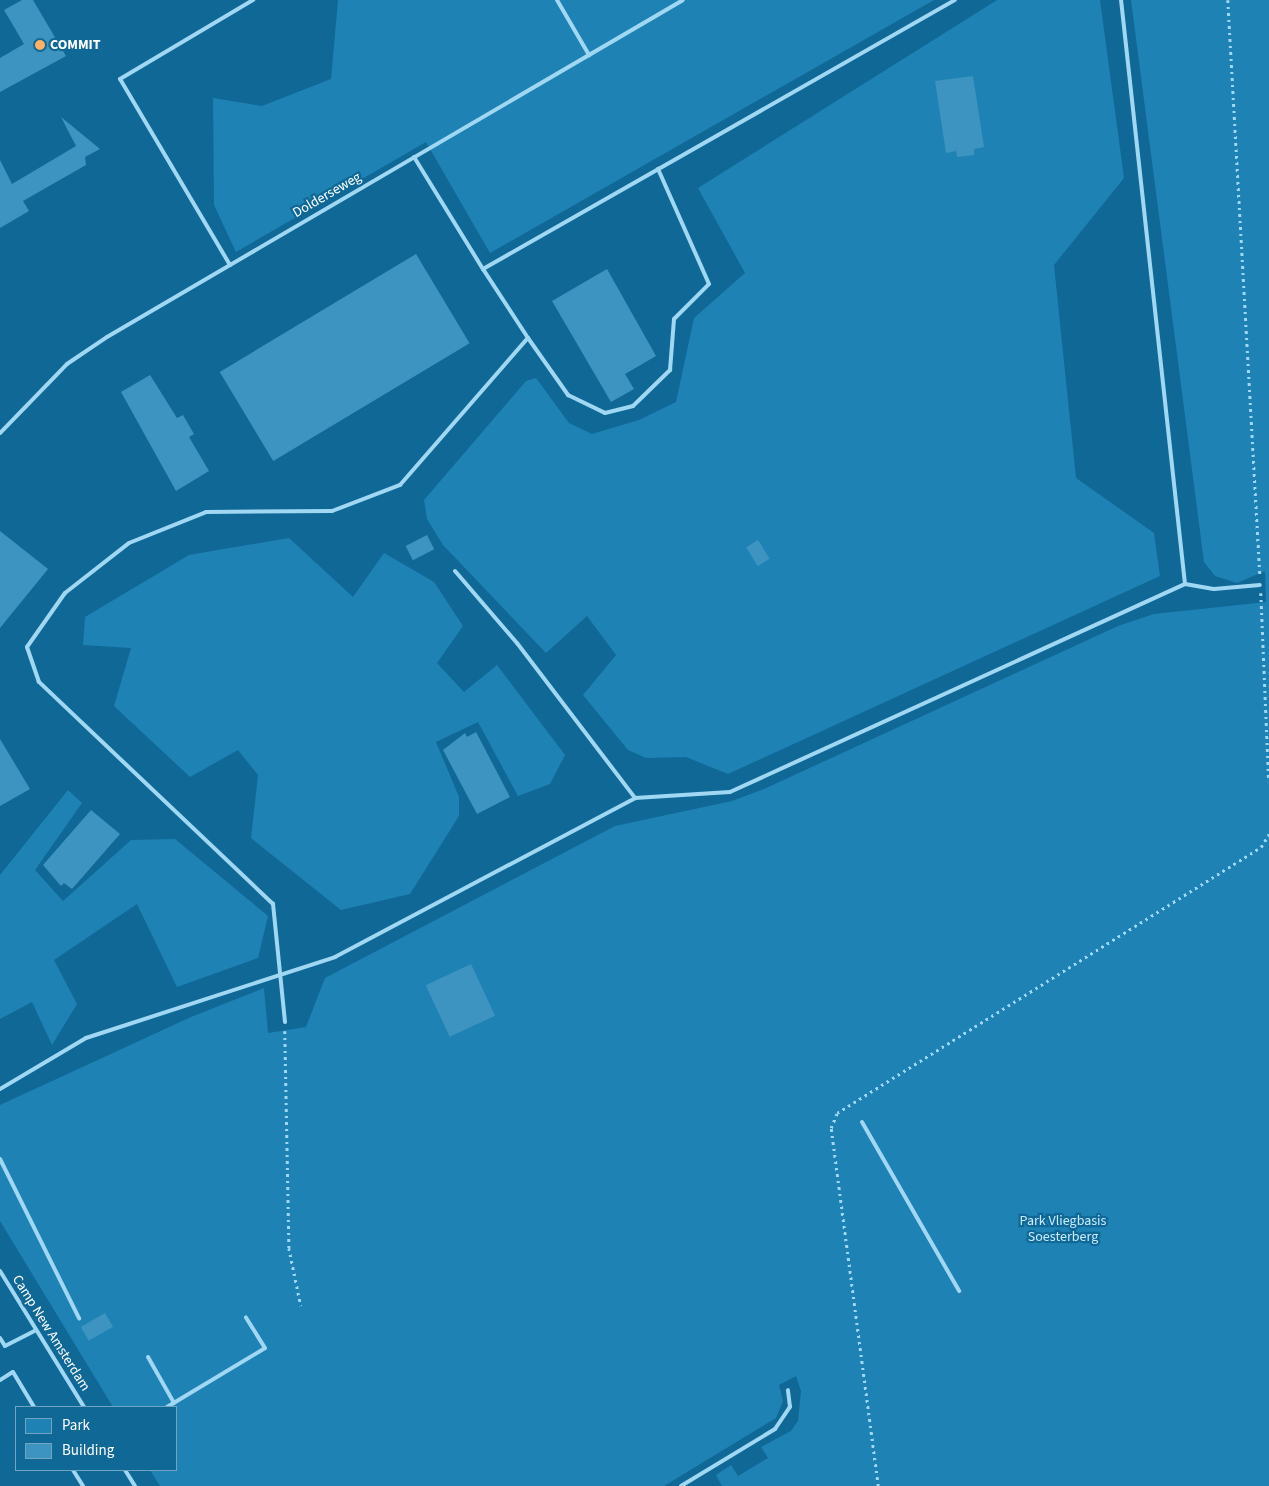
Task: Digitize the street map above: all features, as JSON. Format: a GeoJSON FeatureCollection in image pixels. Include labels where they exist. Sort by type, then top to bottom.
{"type":"FeatureCollection","features":[{"type":"Feature","properties":{"kind":"lane"},"geometry":{"type":"LineString","coordinates":[[230,265],[120,79],[253,0]]}},
{"type":"Feature","properties":{"kind":"lane"},"geometry":{"type":"LineString","coordinates":[[557,0],[589,56]]}},
{"type":"Feature","properties":{"kind":"lane","name":"Dolderseweg"},"geometry":{"type":"LineString","coordinates":[[0,433],[66,364],[230,265],[683,0]]}},
{"type":"Feature","properties":{"kind":"lane"},"geometry":{"type":"LineString","coordinates":[[483,269],[955,0]]}},
{"type":"Feature","properties":{"kind":"lane"},"geometry":{"type":"LineString","coordinates":[[1121,0],[1185,584]]}},
{"type":"Feature","properties":{"kind":"lane"},"geometry":{"type":"LineString","coordinates":[[414,157],[483,269],[568,395],[605,413],[633,406],[670,370],[674,319],[709,284],[658,169]]}},
{"type":"Feature","properties":{"kind":"lane"},"geometry":{"type":"LineString","coordinates":[[285,1022],[282,971],[273,904],[39,682],[27,647],[65,593],[129,543],[206,512],[332,511],[400,485],[528,338]]}},
{"type":"Feature","properties":{"kind":"lane"},"geometry":{"type":"LineString","coordinates":[[455,571],[516,643],[635,798]]}},
{"type":"Feature","properties":{"kind":"lane"},"geometry":{"type":"LineString","coordinates":[[0,1089],[86,1038],[282,971],[335,957],[635,798],[730,792],[1185,584],[1214,589],[1260,585]]}},
{"type":"Feature","properties":{"kind":"lane"},"geometry":{"type":"LineString","coordinates":[[862,1122],[959,1291]]}},
{"type":"Feature","properties":{"kind":"lane"},"geometry":{"type":"LineString","coordinates":[[0,1159],[79,1318]]}},
{"type":"Feature","properties":{"kind":"lane","name":"Camp New Amsterdam"},"geometry":{"type":"LineString","coordinates":[[0,1271],[34,1331],[83,1406]]}},
{"type":"Feature","properties":{"kind":"lane"},"geometry":{"type":"LineString","coordinates":[[170,1406],[265,1348],[246,1317]]}},
{"type":"Feature","properties":{"kind":"lane"},"geometry":{"type":"LineString","coordinates":[[0,1338],[5,1346],[34,1331]]}},
{"type":"Feature","properties":{"kind":"lane"},"geometry":{"type":"LineString","coordinates":[[148,1358],[174,1403]]}},
{"type":"Feature","properties":{"kind":"lane"},"geometry":{"type":"LineString","coordinates":[[0,1380],[13,1372],[33,1406]]}},
{"type":"Feature","properties":{"kind":"lane"},"geometry":{"type":"LineString","coordinates":[[681,1486],[775,1429],[790,1407],[788,1390]]}},
{"type":"Feature","properties":{"kind":"lane"},"geometry":{"type":"LineString","coordinates":[[74,1471],[83,1486]]}},
{"type":"Feature","properties":{"kind":"lane"},"geometry":{"type":"LineString","coordinates":[[126,1471],[135,1486]]}},
{"type":"Feature","properties":{"kind":"path"},"geometry":{"type":"LineString","coordinates":[[1228,0],[1269,782]]}},
{"type":"Feature","properties":{"kind":"path"},"geometry":{"type":"LineString","coordinates":[[878,1486],[831,1128],[837,1113],[1261,847],[1269,834]]}},
{"type":"Feature","properties":{"kind":"path"},"geometry":{"type":"LineString","coordinates":[[285,1022],[289,1248],[301,1306]]}},
{"type":"Feature","properties":{"kind":"green space"},"geometry":{"type":"Polygon","coordinates":[[[338,0],[934,0],[490,253],[426,142],[236,252],[214,205],[213,98],[262,106],[331,79],[338,0]]]}},
{"type":"Feature","properties":{"kind":"green space"},"geometry":{"type":"Polygon","coordinates":[[[997,0],[1100,0],[1124,178],[1054,265],[1076,478],[1154,533],[1160,576],[728,774],[686,757],[646,758],[628,750],[583,695],[616,655],[587,616],[546,653],[443,545],[427,519],[424,500],[526,381],[536,378],[569,423],[592,434],[639,420],[676,402],[694,318],[745,273],[698,188],[997,0]]]}},
{"type":"Feature","properties":{"kind":"green space","name":"Park Vliegbasis Soesterberg"},"geometry":{"type":"Polygon","coordinates":[[[1131,0],[1269,0],[1269,1486],[722,1486],[716,1475],[731,1465],[738,1476],[768,1458],[761,1447],[791,1431],[798,1421],[801,1391],[796,1376],[779,1385],[783,1401],[776,1418],[664,1486],[160,1486],[151,1471],[178,1471],[178,1406],[112,1406],[0,1221],[0,1105],[191,1017],[264,988],[268,1033],[306,1027],[325,978],[615,826],[732,801],[764,789],[1118,626],[1154,614],[1266,602],[1265,571],[1237,583],[1215,576],[1204,562],[1131,0]]]}},
{"type":"Feature","properties":{"kind":"green space"},"geometry":{"type":"Polygon","coordinates":[[[289,538],[353,597],[384,553],[434,582],[463,626],[437,663],[464,692],[497,665],[565,755],[550,784],[518,796],[478,722],[436,742],[459,797],[459,816],[410,894],[341,910],[251,838],[258,775],[238,750],[190,777],[114,706],[131,648],[83,645],[85,617],[189,555],[289,538]]]}},
{"type":"Feature","properties":{"kind":"green space"},"geometry":{"type":"Polygon","coordinates":[[[68,790],[82,803],[35,870],[63,901],[131,840],[175,839],[268,916],[258,958],[177,987],[137,904],[54,960],[77,1004],[52,1045],[32,1002],[0,1019],[0,875],[68,790]]]}},
{"type":"Feature","properties":{"kind":"building","name":"COMMIT"},"geometry":{"type":"Polygon","coordinates":[[[22,0],[33,0],[66,56],[0,92],[0,58],[24,44],[4,10],[22,0]]]}},
{"type":"Feature","properties":{"kind":"building"},"geometry":{"type":"Polygon","coordinates":[[[973,76],[984,147],[974,149],[974,155],[957,157],[956,151],[946,153],[935,81],[973,76]]]}},
{"type":"Feature","properties":{"kind":"building"},"geometry":{"type":"Polygon","coordinates":[[[61,117],[100,149],[85,157],[86,165],[23,201],[29,211],[0,228],[0,160],[12,184],[76,146],[61,117]]]}},
{"type":"Feature","properties":{"kind":"building"},"geometry":{"type":"Polygon","coordinates":[[[416,254],[470,343],[273,461],[220,372],[416,254]]]}},
{"type":"Feature","properties":{"kind":"building"},"geometry":{"type":"Polygon","coordinates":[[[607,269],[656,356],[625,374],[634,389],[611,402],[552,301],[607,269]]]}},
{"type":"Feature","properties":{"kind":"building"},"geometry":{"type":"Polygon","coordinates":[[[150,375],[177,418],[183,415],[194,434],[189,437],[209,471],[176,491],[121,392],[150,375]]]}},
{"type":"Feature","properties":{"kind":"building"},"geometry":{"type":"Polygon","coordinates":[[[0,531],[48,569],[0,628],[0,531]]]}},
{"type":"Feature","properties":{"kind":"building"},"geometry":{"type":"Polygon","coordinates":[[[427,535],[434,549],[413,560],[406,546],[427,535]]]}},
{"type":"Feature","properties":{"kind":"building"},"geometry":{"type":"Polygon","coordinates":[[[758,540],[770,559],[758,566],[746,547],[758,540]]]}},
{"type":"Feature","properties":{"kind":"building"},"geometry":{"type":"Polygon","coordinates":[[[476,732],[510,797],[477,814],[443,750],[465,733],[467,737],[476,732]]]}},
{"type":"Feature","properties":{"kind":"building"},"geometry":{"type":"Polygon","coordinates":[[[0,739],[30,789],[0,806],[0,739]]]}},
{"type":"Feature","properties":{"kind":"building"},"geometry":{"type":"Polygon","coordinates":[[[91,810],[120,834],[72,889],[64,883],[61,886],[43,865],[91,810]]]}},
{"type":"Feature","properties":{"kind":"building"},"geometry":{"type":"Polygon","coordinates":[[[471,964],[495,1016],[450,1037],[426,985],[471,964]]]}},
{"type":"Feature","properties":{"kind":"building"},"geometry":{"type":"Polygon","coordinates":[[[105,1313],[113,1327],[89,1341],[81,1327],[105,1313]]]}},
{"type":"Feature","properties":{"kind":"place","name":"COMMIT"},"geometry":{"type":"Point","coordinates":[40,45]}}]}
